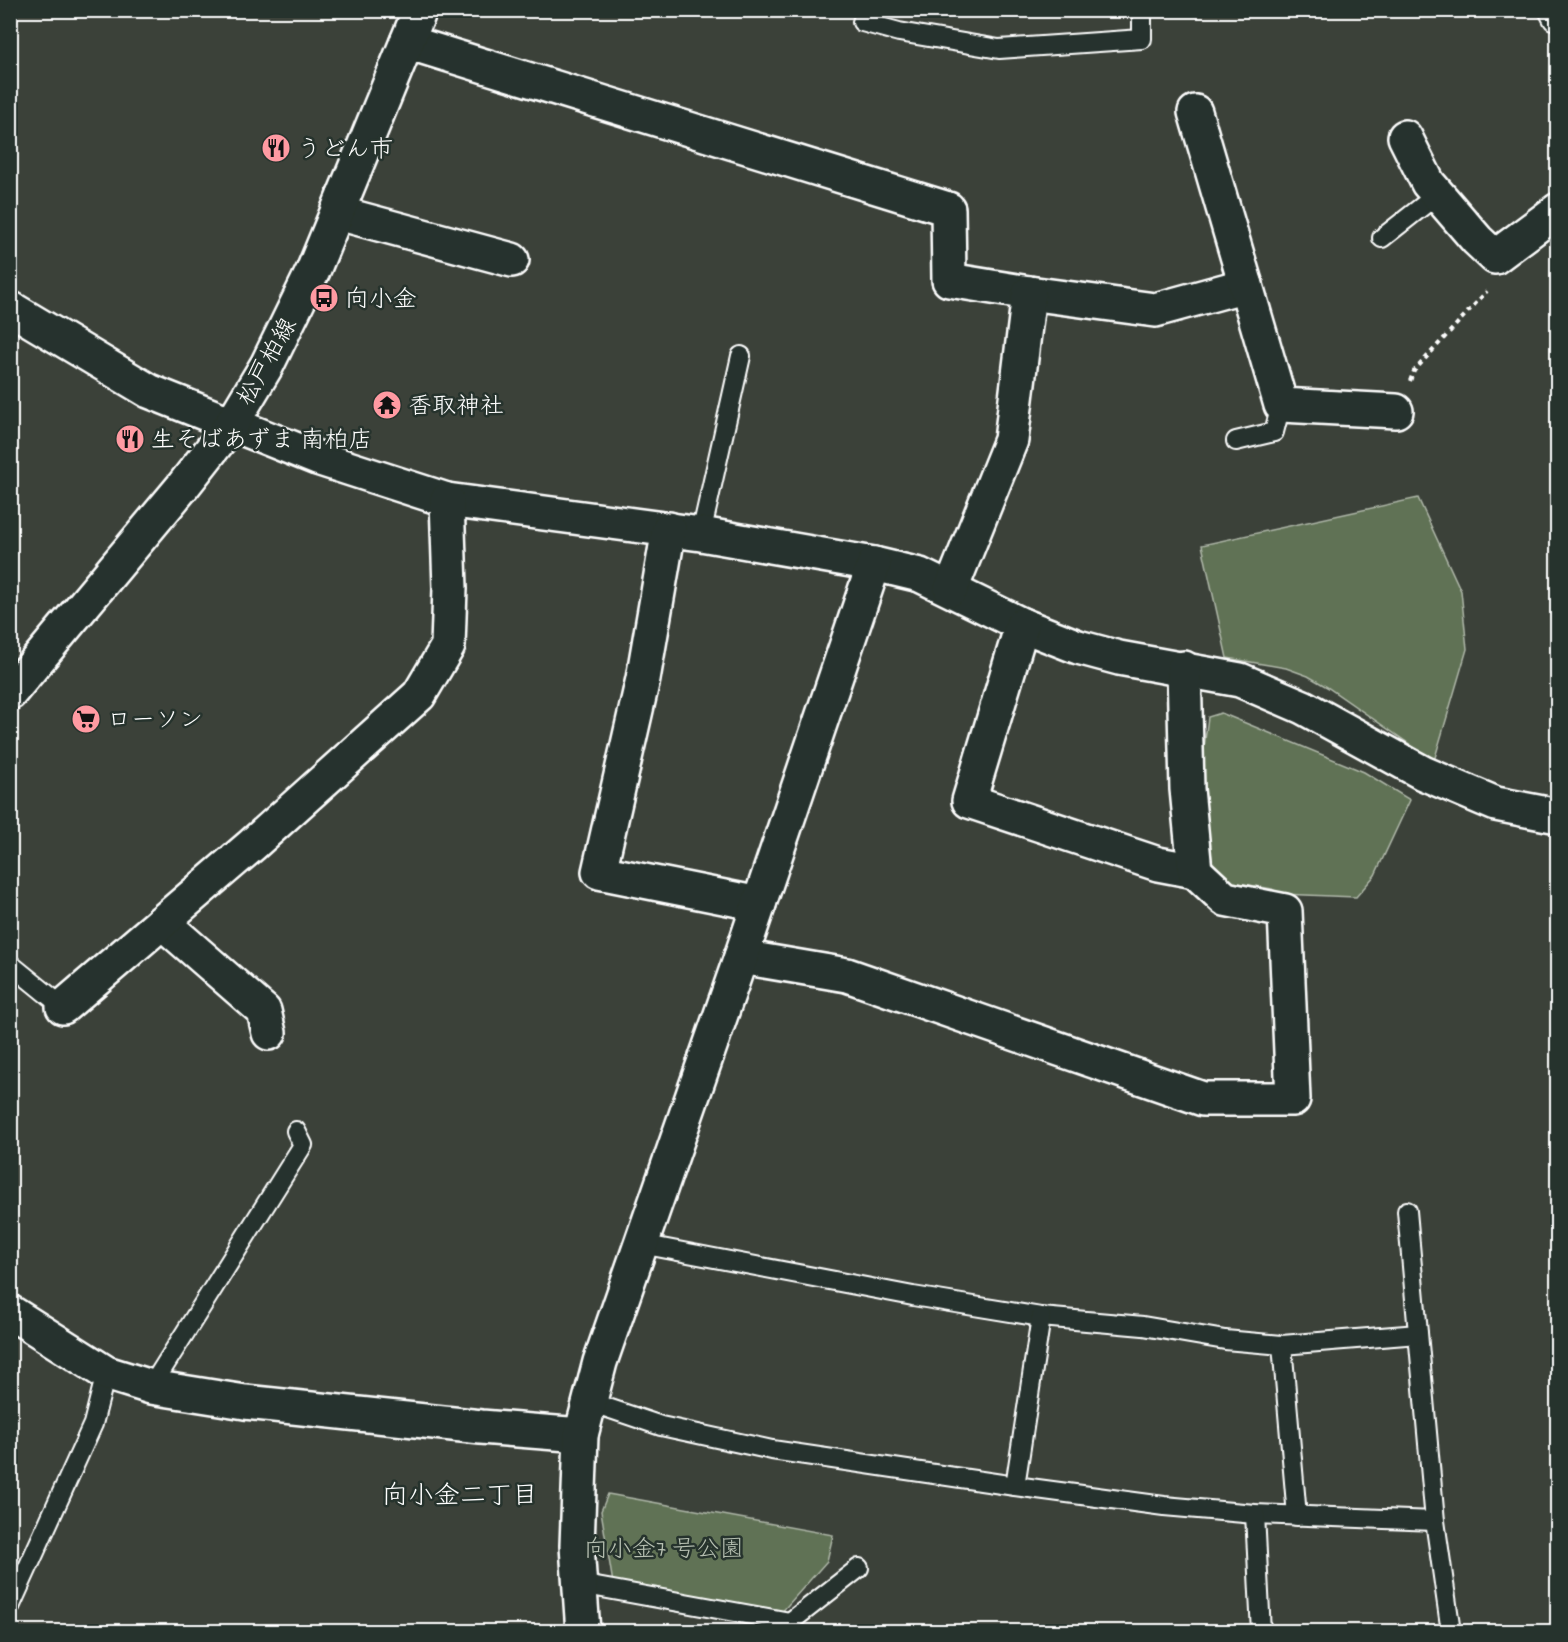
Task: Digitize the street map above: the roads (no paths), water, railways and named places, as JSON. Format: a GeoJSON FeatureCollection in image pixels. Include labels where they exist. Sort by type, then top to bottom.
{"type":"FeatureCollection","features":[{"type":"Feature","properties":{"kind":"street","name":"松戸柏線"},"geometry":{"type":"LineString","coordinates":[[10,693],[231,425],[267,365],[313,271],[420,10]]}},
{"type":"Feature","properties":{"kind":"street"},"geometry":{"type":"LineString","coordinates":[[407,42],[948,209],[949,280],[1155,310],[1245,285]]}},
{"type":"Feature","properties":{"kind":"street"},"geometry":{"type":"LineString","coordinates":[[1195,112],[1281,405],[1396,411]]}},
{"type":"Feature","properties":{"kind":"street"},"geometry":{"type":"LineString","coordinates":[[1405,137],[1428,183],[1477,240],[1495,257],[1557,210]]}},
{"type":"Feature","properties":{"kind":"street"},"geometry":{"type":"LineString","coordinates":[[338,213],[512,260]]}},
{"type":"Feature","properties":{"kind":"street"},"geometry":{"type":"LineString","coordinates":[[951,589],[1011,440],[1029,293]]}},
{"type":"Feature","properties":{"kind":"street"},"geometry":{"type":"LineString","coordinates":[[10,308],[149,391],[317,458],[447,500],[701,534],[874,564],[920,575],[1022,625],[1078,648],[1119,658],[1240,680],[1303,707],[1423,773],[1496,804],[1557,816]]}},
{"type":"Feature","properties":{"kind":"street"},"geometry":{"type":"LineString","coordinates":[[63,1007],[252,845],[419,695],[448,646],[450,588],[447,500]]}},
{"type":"Feature","properties":{"kind":"street"},"geometry":{"type":"LineString","coordinates":[[669,529],[643,679],[599,872],[759,904]]}},
{"type":"Feature","properties":{"kind":"street"},"geometry":{"type":"LineString","coordinates":[[584,1632],[577,1546],[581,1435],[600,1362],[741,957],[874,564]]}},
{"type":"Feature","properties":{"kind":"street"},"geometry":{"type":"LineString","coordinates":[[741,957],[847,975],[1203,1099],[1293,1099],[1285,911],[1225,899],[1195,871],[1158,864],[969,801],[1022,625]]}},
{"type":"Feature","properties":{"kind":"street"},"geometry":{"type":"LineString","coordinates":[[1184,668],[1187,789],[1195,871]]}},
{"type":"Feature","properties":{"kind":"street"},"geometry":{"type":"LineString","coordinates":[[162,922],[264,1011],[269,1033]]}},
{"type":"Feature","properties":{"kind":"street"},"geometry":{"type":"LineString","coordinates":[[10,1312],[106,1373],[151,1387],[245,1402],[481,1427],[581,1435]]}},
{"type":"Feature","properties":{"kind":"lane"},"geometry":{"type":"LineString","coordinates":[[862,22],[899,32],[999,50],[1142,39],[1142,10]]}},
{"type":"Feature","properties":{"kind":"lane"},"geometry":{"type":"LineString","coordinates":[[1548,10],[1553,20],[1557,19]]}},
{"type":"Feature","properties":{"kind":"lane"},"geometry":{"type":"LineString","coordinates":[[1382,238],[1438,194]]}},
{"type":"Feature","properties":{"kind":"lane"},"geometry":{"type":"LineString","coordinates":[[701,534],[741,356]]}},
{"type":"Feature","properties":{"kind":"lane"},"geometry":{"type":"LineString","coordinates":[[1236,441],[1274,432],[1281,405]]}},
{"type":"Feature","properties":{"kind":"lane"},"geometry":{"type":"LineString","coordinates":[[10,964],[63,1007]]}},
{"type":"Feature","properties":{"kind":"lane"},"geometry":{"type":"LineString","coordinates":[[151,1387],[303,1145],[296,1131]]}},
{"type":"Feature","properties":{"kind":"lane"},"geometry":{"type":"LineString","coordinates":[[1407,1211],[1435,1521],[1451,1632]]}},
{"type":"Feature","properties":{"kind":"lane"},"geometry":{"type":"LineString","coordinates":[[641,1244],[913,1296],[1041,1317],[1143,1326],[1225,1341],[1282,1345],[1418,1334]]}},
{"type":"Feature","properties":{"kind":"lane"},"geometry":{"type":"LineString","coordinates":[[1015,1486],[1041,1317]]}},
{"type":"Feature","properties":{"kind":"lane"},"geometry":{"type":"LineString","coordinates":[[1282,1345],[1297,1516]]}},
{"type":"Feature","properties":{"kind":"lane"},"geometry":{"type":"LineString","coordinates":[[10,1607],[93,1424],[106,1373]]}},
{"type":"Feature","properties":{"kind":"lane"},"geometry":{"type":"LineString","coordinates":[[590,1402],[662,1426],[772,1450],[1015,1486],[1164,1506],[1255,1514],[1435,1521]]}},
{"type":"Feature","properties":{"kind":"lane"},"geometry":{"type":"LineString","coordinates":[[1255,1514],[1261,1632]]}},
{"type":"Feature","properties":{"kind":"lane"},"geometry":{"type":"LineString","coordinates":[[580,1584],[790,1627],[859,1568]]}},
{"type":"Feature","properties":{"kind":"place","name":"うどん市"},"geometry":{"type":"Point","coordinates":[276,148]}},
{"type":"Feature","properties":{"kind":"place","name":"向小金"},"geometry":{"type":"Point","coordinates":[324,298]}},
{"type":"Feature","properties":{"kind":"place","name":"香取神社"},"geometry":{"type":"Point","coordinates":[387,405]}},
{"type":"Feature","properties":{"kind":"place","name":"生そばあずま 南柏店"},"geometry":{"type":"Point","coordinates":[130,439]}},
{"type":"Feature","properties":{"kind":"place","name":"ローソン"},"geometry":{"type":"Point","coordinates":[86,719]}},
{"type":"Feature","properties":{"kind":"district","name":"向小金二丁目"},"geometry":{"type":"Point","coordinates":[460,1494]}},
{"type":"Feature","properties":{"kind":"park label","name":"向小金7 号公園"},"geometry":{"type":"Point","coordinates":[664,1548]}}]}
